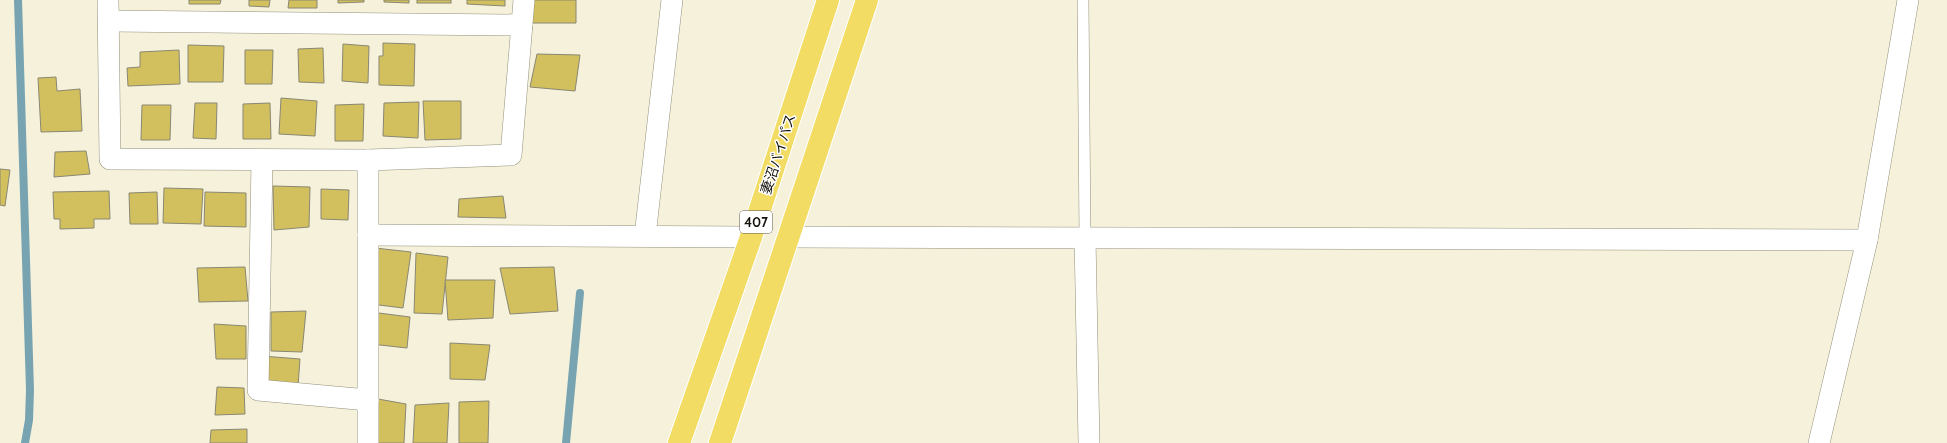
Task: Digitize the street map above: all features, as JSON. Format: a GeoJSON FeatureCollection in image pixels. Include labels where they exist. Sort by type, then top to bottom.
{"type":"FeatureCollection","features":[{"type":"Feature","properties":{"kind":"highway","name":"妻沼バイパス"},"geometry":{"type":"LineString","coordinates":[[679,443],[751,237],[828,0]]}},
{"type":"Feature","properties":{"kind":"highway","name":"407"},"geometry":{"type":"LineString","coordinates":[[720,443],[868,0]]}},
{"type":"Feature","properties":{"kind":"street"},"geometry":{"type":"LineString","coordinates":[[108,0],[110,159],[262,160],[368,160],[511,155],[524,0]]}},
{"type":"Feature","properties":{"kind":"street"},"geometry":{"type":"LineString","coordinates":[[644,236],[672,0]]}},
{"type":"Feature","properties":{"kind":"street"},"geometry":{"type":"LineString","coordinates":[[1819,443],[1867,240],[1908,0]]}},
{"type":"Feature","properties":{"kind":"street"},"geometry":{"type":"LineString","coordinates":[[109,21],[522,25]]}},
{"type":"Feature","properties":{"kind":"street"},"geometry":{"type":"LineString","coordinates":[[262,160],[258,390],[368,400]]}},
{"type":"Feature","properties":{"kind":"street"},"geometry":{"type":"LineString","coordinates":[[368,160],[368,443]]}},
{"type":"Feature","properties":{"kind":"street"},"geometry":{"type":"LineString","coordinates":[[368,235],[751,237]]}},
{"type":"Feature","properties":{"kind":"street"},"geometry":{"type":"LineString","coordinates":[[789,237],[1867,240]]}},
{"type":"Feature","properties":{"kind":"street"},"geometry":{"type":"LineString","coordinates":[[1085,238],[1089,443]]}},
{"type":"Feature","properties":{"kind":"lane"},"geometry":{"type":"LineString","coordinates":[[1083,0],[1085,238]]}},
{"type":"Feature","properties":{"kind":"building"},"geometry":{"type":"Polygon","coordinates":[[[189,0],[221,0],[220,4],[189,4],[189,0]]]}},
{"type":"Feature","properties":{"kind":"building"},"geometry":{"type":"Polygon","coordinates":[[[249,0],[270,0],[269,7],[249,6],[249,0]]]}},
{"type":"Feature","properties":{"kind":"building"},"geometry":{"type":"Polygon","coordinates":[[[289,0],[317,0],[317,8],[288,8],[289,0]]]}},
{"type":"Feature","properties":{"kind":"building"},"geometry":{"type":"Polygon","coordinates":[[[338,0],[364,0],[364,2],[338,3],[338,0]]]}},
{"type":"Feature","properties":{"kind":"building"},"geometry":{"type":"Polygon","coordinates":[[[384,0],[409,0],[409,3],[384,2],[384,0]]]}},
{"type":"Feature","properties":{"kind":"building"},"geometry":{"type":"Polygon","coordinates":[[[417,0],[451,0],[451,3],[417,3],[417,0]]]}},
{"type":"Feature","properties":{"kind":"building"},"geometry":{"type":"Polygon","coordinates":[[[467,0],[505,0],[505,6],[467,4],[467,0]]]}},
{"type":"Feature","properties":{"kind":"building"},"geometry":{"type":"Polygon","coordinates":[[[531,0],[576,0],[576,23],[530,23],[531,0]]]}},
{"type":"Feature","properties":{"kind":"building"},"geometry":{"type":"Polygon","coordinates":[[[383,43],[415,44],[414,86],[379,85],[379,56],[383,56],[383,43]]]}},
{"type":"Feature","properties":{"kind":"building"},"geometry":{"type":"Polygon","coordinates":[[[343,44],[369,46],[368,83],[342,81],[343,44]]]}},
{"type":"Feature","properties":{"kind":"building"},"geometry":{"type":"Polygon","coordinates":[[[188,45],[224,46],[223,82],[188,82],[188,45]]]}},
{"type":"Feature","properties":{"kind":"building"},"geometry":{"type":"Polygon","coordinates":[[[323,48],[324,83],[299,82],[298,49],[323,48]]]}},
{"type":"Feature","properties":{"kind":"building"},"geometry":{"type":"Polygon","coordinates":[[[179,50],[180,84],[128,86],[127,68],[140,67],[140,52],[179,50]]]}},
{"type":"Feature","properties":{"kind":"building"},"geometry":{"type":"Polygon","coordinates":[[[245,50],[273,50],[272,84],[245,84],[245,50]]]}},
{"type":"Feature","properties":{"kind":"building"},"geometry":{"type":"Polygon","coordinates":[[[537,54],[580,55],[575,91],[530,87],[537,54]]]}},
{"type":"Feature","properties":{"kind":"building"},"geometry":{"type":"Polygon","coordinates":[[[56,77],[57,91],[80,89],[82,131],[41,132],[38,78],[56,77]]]}},
{"type":"Feature","properties":{"kind":"building"},"geometry":{"type":"Polygon","coordinates":[[[281,98],[317,101],[315,136],[279,134],[281,98]]]}},
{"type":"Feature","properties":{"kind":"building"},"geometry":{"type":"Polygon","coordinates":[[[423,101],[461,101],[461,139],[425,140],[423,101]]]}},
{"type":"Feature","properties":{"kind":"building"},"geometry":{"type":"Polygon","coordinates":[[[419,102],[418,138],[383,136],[384,103],[419,102]]]}},
{"type":"Feature","properties":{"kind":"building"},"geometry":{"type":"Polygon","coordinates":[[[195,103],[217,103],[216,139],[193,138],[195,103]]]}},
{"type":"Feature","properties":{"kind":"building"},"geometry":{"type":"Polygon","coordinates":[[[270,103],[271,139],[243,139],[243,104],[270,103]]]}},
{"type":"Feature","properties":{"kind":"building"},"geometry":{"type":"Polygon","coordinates":[[[364,104],[363,141],[335,141],[335,105],[364,104]]]}},
{"type":"Feature","properties":{"kind":"building"},"geometry":{"type":"Polygon","coordinates":[[[142,105],[171,105],[170,140],[141,140],[142,105]]]}},
{"type":"Feature","properties":{"kind":"building"},"geometry":{"type":"Polygon","coordinates":[[[86,151],[90,174],[54,177],[55,152],[86,151]]]}},
{"type":"Feature","properties":{"kind":"building"},"geometry":{"type":"Polygon","coordinates":[[[0,169],[10,170],[5,206],[0,205],[0,169]]]}},
{"type":"Feature","properties":{"kind":"building"},"geometry":{"type":"Polygon","coordinates":[[[273,186],[310,187],[309,227],[274,230],[273,186]]]}},
{"type":"Feature","properties":{"kind":"building"},"geometry":{"type":"Polygon","coordinates":[[[164,188],[203,189],[201,224],[163,223],[164,188]]]}},
{"type":"Feature","properties":{"kind":"building"},"geometry":{"type":"Polygon","coordinates":[[[321,189],[349,190],[348,220],[321,219],[321,189]]]}},
{"type":"Feature","properties":{"kind":"building"},"geometry":{"type":"Polygon","coordinates":[[[109,191],[110,219],[94,219],[94,228],[60,229],[60,219],[54,219],[53,192],[109,191]]]}},
{"type":"Feature","properties":{"kind":"building"},"geometry":{"type":"Polygon","coordinates":[[[157,192],[158,224],[130,224],[129,193],[157,192]]]}},
{"type":"Feature","properties":{"kind":"building"},"geometry":{"type":"Polygon","coordinates":[[[205,192],[246,193],[246,227],[204,226],[205,192]]]}},
{"type":"Feature","properties":{"kind":"building"},"geometry":{"type":"Polygon","coordinates":[[[503,196],[506,218],[458,217],[459,199],[503,196]]]}},
{"type":"Feature","properties":{"kind":"building"},"geometry":{"type":"Polygon","coordinates":[[[375,248],[411,252],[403,308],[371,304],[375,248]]]}},
{"type":"Feature","properties":{"kind":"building"},"geometry":{"type":"Polygon","coordinates":[[[416,253],[448,257],[442,314],[414,313],[416,253]]]}},
{"type":"Feature","properties":{"kind":"building"},"geometry":{"type":"Polygon","coordinates":[[[245,267],[248,301],[199,302],[197,268],[245,267]]]}},
{"type":"Feature","properties":{"kind":"building"},"geometry":{"type":"Polygon","coordinates":[[[554,267],[558,311],[510,314],[500,268],[554,267]]]}},
{"type":"Feature","properties":{"kind":"building"},"geometry":{"type":"Polygon","coordinates":[[[445,280],[495,280],[493,318],[448,320],[445,280]]]}},
{"type":"Feature","properties":{"kind":"building"},"geometry":{"type":"Polygon","coordinates":[[[306,311],[302,352],[271,351],[271,312],[306,311]]]}},
{"type":"Feature","properties":{"kind":"building"},"geometry":{"type":"Polygon","coordinates":[[[371,312],[410,317],[407,348],[371,344],[371,312]]]}},
{"type":"Feature","properties":{"kind":"building"},"geometry":{"type":"Polygon","coordinates":[[[214,324],[246,326],[246,359],[216,359],[214,324]]]}},
{"type":"Feature","properties":{"kind":"building"},"geometry":{"type":"Polygon","coordinates":[[[450,343],[490,345],[485,380],[450,379],[450,343]]]}},
{"type":"Feature","properties":{"kind":"building"},"geometry":{"type":"Polygon","coordinates":[[[262,356],[300,359],[298,386],[267,384],[262,356]]]}},
{"type":"Feature","properties":{"kind":"building"},"geometry":{"type":"Polygon","coordinates":[[[217,387],[244,388],[245,414],[215,415],[217,387]]]}},
{"type":"Feature","properties":{"kind":"building"},"geometry":{"type":"Polygon","coordinates":[[[378,399],[406,404],[404,443],[376,443],[378,399]]]}},
{"type":"Feature","properties":{"kind":"building"},"geometry":{"type":"Polygon","coordinates":[[[489,401],[488,443],[459,443],[459,402],[489,401]]]}},
{"type":"Feature","properties":{"kind":"building"},"geometry":{"type":"Polygon","coordinates":[[[449,403],[447,443],[413,443],[415,405],[449,403]]]}},
{"type":"Feature","properties":{"kind":"building"},"geometry":{"type":"Polygon","coordinates":[[[247,429],[247,443],[210,443],[211,430],[247,429]]]}},
{"type":"Feature","properties":{"kind":"waterway"},"geometry":{"type":"LineString","coordinates":[[18,0],[30,390],[29,420],[25,443]]}},
{"type":"Feature","properties":{"kind":"waterway"},"geometry":{"type":"LineString","coordinates":[[566,443],[580,293]]}}]}
